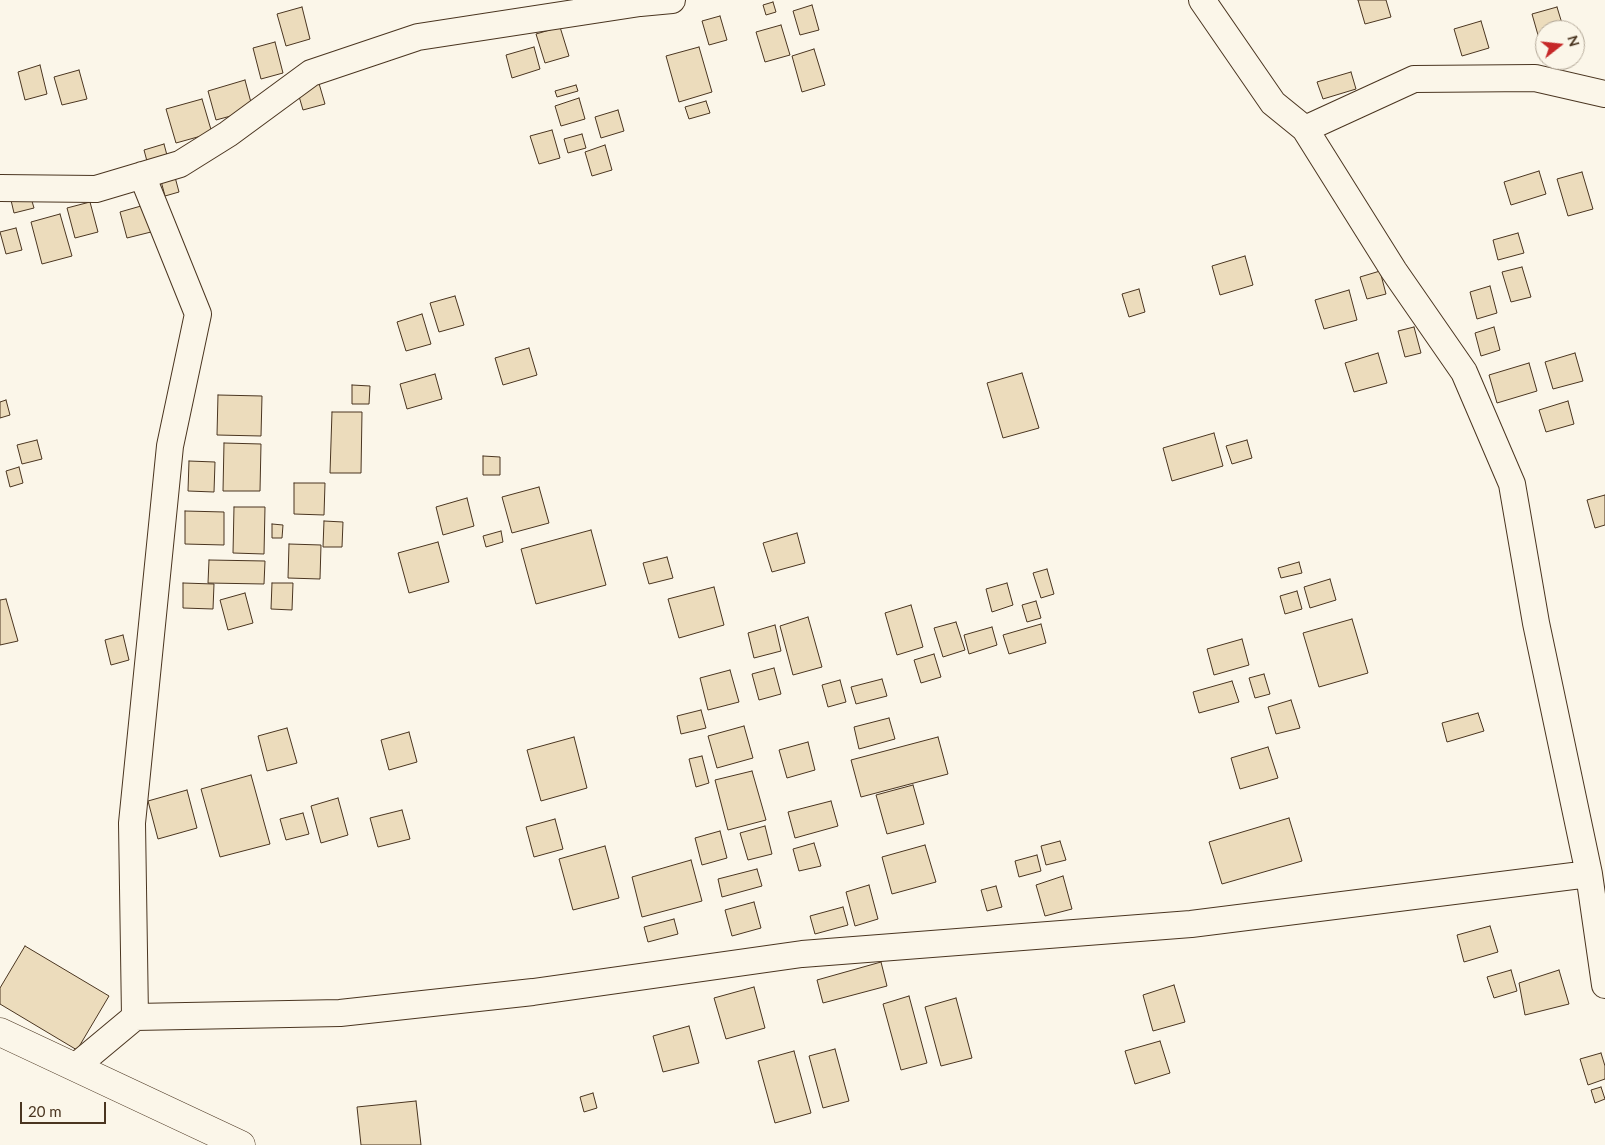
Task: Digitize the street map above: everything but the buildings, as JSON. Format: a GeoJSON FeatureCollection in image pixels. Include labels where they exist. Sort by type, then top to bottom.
{"type":"FeatureCollection","features":[{"type":"Feature","properties":{"kind":"main road"},"geometry":{"type":"LineString","coordinates":[[0,1032],[241,1145]]}},
{"type":"Feature","properties":{"kind":"street"},"geometry":{"type":"LineString","coordinates":[[0,188],[96,189],[180,164],[228,134],[311,73],[418,37],[640,3],[672,0]]}},
{"type":"Feature","properties":{"kind":"street"},"geometry":{"type":"LineString","coordinates":[[1202,0],[1273,103],[1305,129],[1394,271],[1464,372],[1512,484],[1536,623],[1589,874],[1605,985]]}},
{"type":"Feature","properties":{"kind":"street"},"geometry":{"type":"LineString","coordinates":[[1305,129],[1414,79],[1535,78],[1605,94]]}},
{"type":"Feature","properties":{"kind":"street"},"geometry":{"type":"LineString","coordinates":[[135,1017],[132,823],[170,446],[198,314],[142,175]]}},
{"type":"Feature","properties":{"kind":"street"},"geometry":{"type":"LineString","coordinates":[[75,1067],[135,1017],[340,1013],[533,992],[802,954],[1191,924],[1589,874]]}}]}
